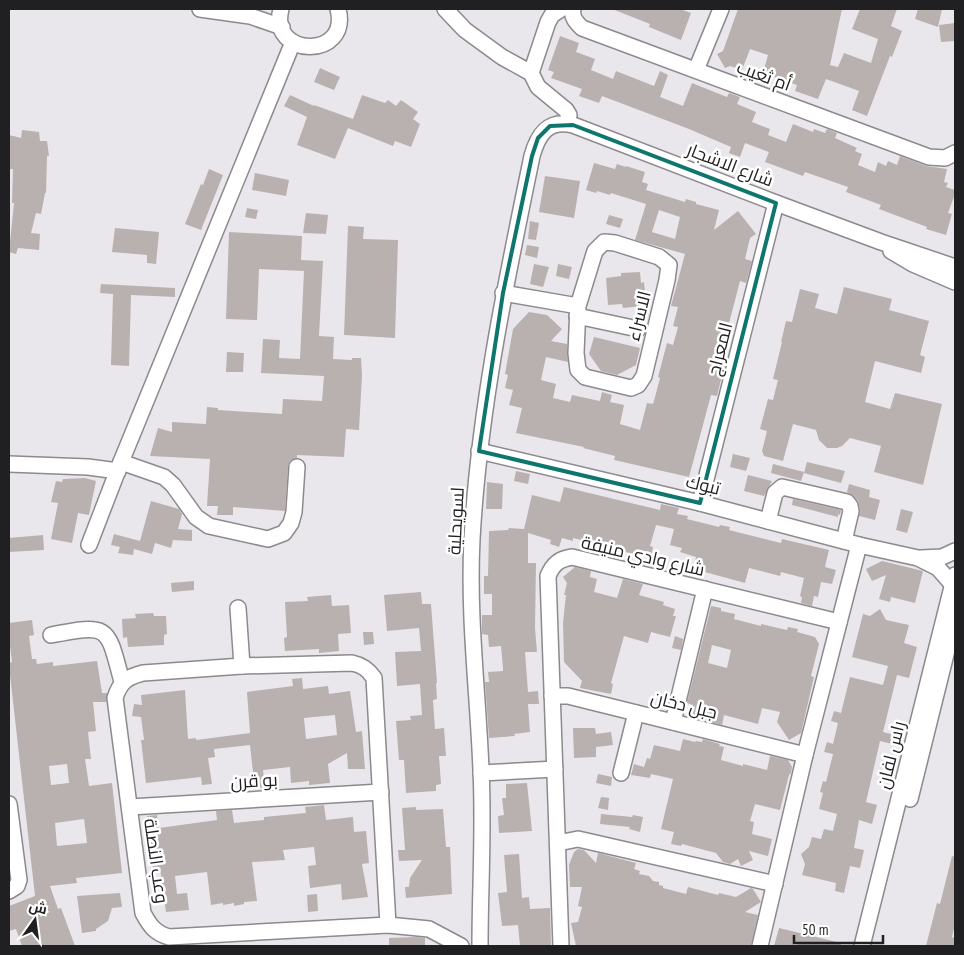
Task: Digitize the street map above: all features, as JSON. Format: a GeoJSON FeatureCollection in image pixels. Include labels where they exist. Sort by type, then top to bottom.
{"type":"FeatureCollection","features":[{"type":"Feature","properties":{"kind":"street"},"geometry":{"type":"LineString","coordinates":[[200,9],[239,14],[261,19],[282,27]]}},
{"type":"Feature","properties":{"kind":"street"},"geometry":{"type":"LineString","coordinates":[[239,14],[270,9]]}},
{"type":"Feature","properties":{"kind":"street"},"geometry":{"type":"LineString","coordinates":[[282,9],[280,20],[288,38],[306,47],[325,43],[331,39],[338,28],[338,9]]}},
{"type":"Feature","properties":{"kind":"street"},"geometry":{"type":"LineString","coordinates":[[445,9],[465,30],[502,57],[531,74],[538,87],[566,110],[569,115],[567,123]]}},
{"type":"Feature","properties":{"kind":"street"},"geometry":{"type":"LineString","coordinates":[[531,74],[548,22],[552,15],[561,9]]}},
{"type":"Feature","properties":{"kind":"street","name":"أم ثغيب"},"geometry":{"type":"LineString","coordinates":[[573,9],[572,13],[575,21],[582,28],[929,157],[946,158],[955,153]]}},
{"type":"Feature","properties":{"kind":"street"},"geometry":{"type":"LineString","coordinates":[[696,70],[721,9]]}},
{"type":"Feature","properties":{"kind":"street"},"geometry":{"type":"LineString","coordinates":[[89,544],[293,42]]}},
{"type":"Feature","properties":{"kind":"street","name":"لسويحلية"},"geometry":{"type":"LineString","coordinates":[[480,946],[482,773],[472,610],[472,547],[479,450],[503,292],[535,146],[538,138],[550,126],[558,123],[567,123]]}},
{"type":"Feature","properties":{"kind":"street","name":"شارع الاشجار"},"geometry":{"type":"LineString","coordinates":[[567,123],[880,242],[955,267]]}},
{"type":"Feature","properties":{"kind":"street","name":"المعراج"},"geometry":{"type":"LineString","coordinates":[[700,503],[776,203]]}},
{"type":"Feature","properties":{"kind":"street","name":"الاسراء"},"geometry":{"type":"LineString","coordinates":[[604,242],[615,243],[659,257],[669,265],[644,376],[638,385],[630,388],[585,377],[578,370],[576,353],[577,311],[595,250],[604,242]]}},
{"type":"Feature","properties":{"kind":"street","name":"شارع الاشجار"},"geometry":{"type":"LineString","coordinates":[[880,242],[913,264],[955,282]]}},
{"type":"Feature","properties":{"kind":"street"},"geometry":{"type":"LineString","coordinates":[[503,292],[638,329]]}},
{"type":"Feature","properties":{"kind":"street","name":"تبوك"},"geometry":{"type":"LineString","coordinates":[[479,450],[918,558],[954,578]]}},
{"type":"Feature","properties":{"kind":"street"},"geometry":{"type":"LineString","coordinates":[[9,464],[120,467],[164,477],[173,485],[196,517],[209,526],[268,539],[284,532],[292,523],[297,467]]}},
{"type":"Feature","properties":{"kind":"street"},"geometry":{"type":"LineString","coordinates":[[768,521],[775,493],[782,487],[847,502],[851,510],[844,541]]}},
{"type":"Feature","properties":{"kind":"street"},"geometry":{"type":"LineString","coordinates":[[760,946],[859,544]]}},
{"type":"Feature","properties":{"kind":"street","name":"تبوك"},"geometry":{"type":"LineString","coordinates":[[918,558],[942,557],[955,550]]}},
{"type":"Feature","properties":{"kind":"street","name":"شارع وادي منيفة"},"geometry":{"type":"LineString","coordinates":[[561,946],[548,576],[552,567],[561,559],[572,557],[839,622]]}},
{"type":"Feature","properties":{"kind":"street","name":"راس لفان"},"geometry":{"type":"LineString","coordinates":[[862,946],[954,578]]}},
{"type":"Feature","properties":{"kind":"street"},"geometry":{"type":"LineString","coordinates":[[673,722],[705,589]]}},
{"type":"Feature","properties":{"kind":"street"},"geometry":{"type":"LineString","coordinates":[[238,608],[242,666]]}},
{"type":"Feature","properties":{"kind":"street","name":"راس لفان"},"geometry":{"type":"LineString","coordinates":[[873,946],[955,618]]}},
{"type":"Feature","properties":{"kind":"street"},"geometry":{"type":"LineString","coordinates":[[51,635],[86,629],[102,632],[112,643],[122,682],[131,676],[143,673],[242,666],[352,664],[361,665],[369,671],[374,678],[388,925]]}},
{"type":"Feature","properties":{"kind":"street","name":"وعب النصلة"},"geometry":{"type":"LineString","coordinates":[[122,682],[116,698],[143,914],[153,930],[169,937],[388,925],[430,929],[461,946]]}},
{"type":"Feature","properties":{"kind":"street","name":"جبل دخان"},"geometry":{"type":"LineString","coordinates":[[552,696],[568,696],[806,755]]}},
{"type":"Feature","properties":{"kind":"street"},"geometry":{"type":"LineString","coordinates":[[621,773],[636,713]]}},
{"type":"Feature","properties":{"kind":"street"},"geometry":{"type":"LineString","coordinates":[[482,773],[555,769]]}},
{"type":"Feature","properties":{"kind":"street","name":"بو قرن"},"geometry":{"type":"LineString","coordinates":[[130,807],[381,792]]}},
{"type":"Feature","properties":{"kind":"street"},"geometry":{"type":"LineString","coordinates":[[9,804],[19,880],[17,886],[9,891]]}},
{"type":"Feature","properties":{"kind":"street"},"geometry":{"type":"LineString","coordinates":[[558,843],[578,839],[775,884]]}},
{"type":"Feature","properties":{"kind":"highlighted area"},"geometry":{"type":"Polygon","coordinates":[[[573,125],[776,203],[700,503],[479,451],[503,293],[532,156],[538,138],[550,126],[573,125]]]}},
{"type":"Feature","properties":{"kind":"building"},"geometry":{"type":"Polygon","coordinates":[[[612,9],[680,9],[691,13],[681,40],[649,27],[650,24],[612,9]]]}},
{"type":"Feature","properties":{"kind":"building"},"geometry":{"type":"Polygon","coordinates":[[[738,9],[842,9],[830,65],[838,67],[844,53],[871,63],[878,39],[852,29],[860,9],[897,9],[891,26],[902,31],[892,57],[890,56],[867,116],[852,110],[859,91],[826,79],[818,99],[795,91],[797,85],[763,73],[768,55],[750,49],[742,70],[730,66],[725,68],[717,54],[723,51],[738,9]]]}},
{"type":"Feature","properties":{"kind":"building"},"geometry":{"type":"Polygon","coordinates":[[[918,9],[942,9],[938,27],[915,19],[918,9]]]}},
{"type":"Feature","properties":{"kind":"building"},"geometry":{"type":"Polygon","coordinates":[[[955,23],[955,41],[941,42],[939,25],[955,23]]]}},
{"type":"Feature","properties":{"kind":"building"},"geometry":{"type":"Polygon","coordinates":[[[560,36],[579,43],[576,52],[595,59],[591,70],[613,79],[616,71],[654,86],[660,71],[668,75],[660,97],[683,106],[692,83],[727,97],[729,93],[740,97],[737,104],[756,112],[752,122],[770,129],[768,135],[786,142],[793,124],[813,132],[814,129],[825,133],[827,129],[837,133],[835,138],[857,148],[855,151],[862,154],[858,165],[875,172],[878,162],[886,166],[888,161],[897,165],[900,156],[926,166],[947,169],[944,182],[948,183],[946,187],[955,190],[955,194],[948,213],[952,214],[946,235],[926,229],[927,227],[879,209],[881,205],[846,192],[848,187],[805,172],[803,176],[765,162],[769,152],[745,143],[740,157],[729,153],[731,147],[602,96],[599,103],[579,96],[582,89],[551,78],[554,72],[548,70],[560,36]]]}},
{"type":"Feature","properties":{"kind":"building"},"geometry":{"type":"Polygon","coordinates":[[[320,68],[340,77],[334,90],[314,82],[320,68]]]}},
{"type":"Feature","properties":{"kind":"building"},"geometry":{"type":"Polygon","coordinates":[[[290,95],[314,106],[353,119],[362,95],[385,103],[388,100],[396,106],[401,100],[418,112],[413,119],[420,124],[411,147],[395,141],[393,146],[348,128],[335,159],[297,145],[307,117],[284,106],[290,95]]]}},
{"type":"Feature","properties":{"kind":"building"},"geometry":{"type":"Polygon","coordinates":[[[22,130],[39,132],[40,141],[47,141],[49,156],[47,156],[46,193],[41,214],[36,213],[31,233],[40,234],[39,250],[18,248],[16,254],[9,252],[14,203],[12,203],[13,169],[9,169],[9,135],[21,138],[22,130]]]}},
{"type":"Feature","properties":{"kind":"building"},"geometry":{"type":"Polygon","coordinates":[[[594,163],[615,169],[617,164],[626,166],[645,172],[642,182],[648,184],[646,190],[685,202],[686,199],[696,202],[696,204],[719,210],[714,230],[738,211],[756,234],[750,238],[745,259],[752,261],[746,283],[740,281],[721,354],[727,355],[717,396],[711,395],[689,477],[614,460],[615,456],[584,447],[516,433],[522,408],[509,405],[513,390],[505,388],[508,375],[505,374],[513,329],[529,312],[547,315],[562,329],[551,341],[567,344],[568,362],[546,357],[541,380],[556,384],[553,398],[570,402],[572,395],[600,401],[602,392],[612,395],[610,402],[624,405],[620,424],[640,430],[647,403],[653,404],[667,343],[673,345],[678,327],[673,326],[678,307],[671,306],[685,254],[635,240],[646,204],[611,193],[610,195],[586,190],[594,163]],[[659,210],[652,232],[675,239],[680,217],[659,210]]]}},
{"type":"Feature","properties":{"kind":"building"},"geometry":{"type":"Polygon","coordinates":[[[209,169],[223,175],[201,230],[185,224],[209,169]]]}},
{"type":"Feature","properties":{"kind":"building"},"geometry":{"type":"Polygon","coordinates":[[[255,173],[289,180],[286,196],[252,190],[255,173]]]}},
{"type":"Feature","properties":{"kind":"building"},"geometry":{"type":"Polygon","coordinates":[[[545,176],[580,181],[574,218],[539,212],[545,176]]]}},
{"type":"Feature","properties":{"kind":"building"},"geometry":{"type":"Polygon","coordinates":[[[247,208],[258,210],[256,219],[245,217],[247,208]]]}},
{"type":"Feature","properties":{"kind":"building"},"geometry":{"type":"Polygon","coordinates":[[[306,213],[328,215],[326,234],[303,233],[306,213]]]}},
{"type":"Feature","properties":{"kind":"building"},"geometry":{"type":"Polygon","coordinates":[[[609,215],[623,219],[620,228],[606,224],[609,215]]]}},
{"type":"Feature","properties":{"kind":"building"},"geometry":{"type":"Polygon","coordinates":[[[530,221],[539,223],[536,240],[528,239],[530,221]]]}},
{"type":"Feature","properties":{"kind":"building"},"geometry":{"type":"Polygon","coordinates":[[[348,226],[364,227],[363,239],[398,240],[395,338],[344,335],[348,226]]]}},
{"type":"Feature","properties":{"kind":"building"},"geometry":{"type":"Polygon","coordinates":[[[115,228],[159,232],[156,264],[147,263],[147,255],[112,252],[115,228]]]}},
{"type":"Feature","properties":{"kind":"building"},"geometry":{"type":"Polygon","coordinates":[[[229,232],[302,236],[301,260],[323,261],[319,336],[334,337],[333,359],[352,360],[352,358],[361,358],[359,430],[346,429],[344,457],[297,455],[297,458],[290,461],[285,511],[233,507],[233,515],[217,515],[218,506],[207,506],[210,459],[150,456],[158,428],[172,432],[172,422],[206,424],[207,407],[218,408],[218,410],[282,414],[283,399],[322,401],[324,376],[261,373],[263,339],[280,340],[279,358],[300,359],[304,271],[259,269],[257,320],[226,319],[229,232]]]}},
{"type":"Feature","properties":{"kind":"building"},"geometry":{"type":"Polygon","coordinates":[[[527,245],[539,247],[537,258],[525,255],[527,245]]]}},
{"type":"Feature","properties":{"kind":"building"},"geometry":{"type":"Polygon","coordinates":[[[534,264],[549,267],[543,287],[530,284],[534,264]]]}},
{"type":"Feature","properties":{"kind":"building"},"geometry":{"type":"Polygon","coordinates":[[[558,264],[572,267],[569,279],[556,276],[558,264]]]}},
{"type":"Feature","properties":{"kind":"building"},"geometry":{"type":"Polygon","coordinates":[[[640,272],[641,283],[644,282],[646,302],[643,302],[643,306],[623,308],[622,304],[608,305],[606,278],[621,276],[621,273],[640,272]]]}},
{"type":"Feature","properties":{"kind":"building"},"geometry":{"type":"Polygon","coordinates":[[[101,284],[175,288],[175,297],[131,295],[129,366],[111,365],[113,294],[100,293],[101,284]]]}},
{"type":"Feature","properties":{"kind":"building"},"geometry":{"type":"Polygon","coordinates":[[[844,287],[892,299],[889,310],[929,321],[920,355],[925,357],[921,373],[875,361],[865,402],[890,409],[895,393],[942,404],[923,485],[874,472],[881,446],[850,438],[842,446],[827,448],[819,440],[816,430],[793,424],[783,461],[764,456],[762,451],[767,431],[760,429],[768,399],[773,400],[778,380],[773,379],[786,321],[792,322],[800,289],[819,294],[815,308],[837,314],[844,287]]]}},
{"type":"Feature","properties":{"kind":"building"},"geometry":{"type":"Polygon","coordinates":[[[594,337],[640,348],[636,365],[617,375],[601,371],[589,354],[594,337]]]}},
{"type":"Feature","properties":{"kind":"building"},"geometry":{"type":"Polygon","coordinates":[[[227,352],[244,353],[243,372],[226,372],[227,352]]]}},
{"type":"Feature","properties":{"kind":"building"},"geometry":{"type":"Polygon","coordinates":[[[733,454],[750,458],[746,471],[730,467],[733,454]]]}},
{"type":"Feature","properties":{"kind":"building"},"geometry":{"type":"Polygon","coordinates":[[[807,462],[845,471],[841,483],[804,473],[807,462]]]}},
{"type":"Feature","properties":{"kind":"building"},"geometry":{"type":"Polygon","coordinates":[[[773,464],[804,472],[801,481],[771,473],[773,464]]]}},
{"type":"Feature","properties":{"kind":"building"},"geometry":{"type":"Polygon","coordinates":[[[516,471],[530,474],[528,484],[514,481],[516,471]]]}},
{"type":"Feature","properties":{"kind":"building"},"geometry":{"type":"Polygon","coordinates":[[[748,475],[772,481],[764,496],[744,491],[748,475]]]}},
{"type":"Feature","properties":{"kind":"building"},"geometry":{"type":"Polygon","coordinates":[[[85,478],[96,481],[89,515],[78,513],[72,543],[51,539],[58,503],[51,502],[56,481],[62,482],[63,479],[85,478]]]}},
{"type":"Feature","properties":{"kind":"building"},"geometry":{"type":"Polygon","coordinates":[[[487,482],[503,484],[502,509],[486,509],[487,482]]]}},
{"type":"Feature","properties":{"kind":"building"},"geometry":{"type":"Polygon","coordinates":[[[849,484],[870,490],[869,497],[880,500],[875,520],[859,516],[858,501],[847,492],[849,484]]]}},
{"type":"Feature","properties":{"kind":"building"},"geometry":{"type":"Polygon","coordinates":[[[564,487],[660,510],[661,504],[679,508],[677,514],[688,516],[687,519],[719,527],[720,525],[730,527],[729,530],[781,543],[782,539],[829,550],[825,567],[836,570],[832,584],[821,582],[818,597],[814,596],[812,606],[801,603],[802,597],[800,596],[804,578],[781,572],[780,576],[749,568],[745,583],[694,569],[696,557],[680,552],[682,548],[670,545],[674,529],[656,525],[650,546],[653,547],[651,557],[615,550],[615,548],[573,538],[573,541],[562,538],[559,547],[550,544],[551,540],[528,533],[528,563],[536,563],[535,628],[537,652],[525,652],[528,692],[538,691],[539,704],[528,704],[530,732],[514,734],[515,736],[489,738],[485,682],[489,682],[488,672],[503,671],[503,668],[501,646],[489,647],[488,635],[482,634],[482,615],[492,615],[492,594],[484,594],[484,576],[488,576],[489,531],[508,530],[509,528],[524,529],[532,495],[560,502],[564,487]]]}},
{"type":"Feature","properties":{"kind":"building"},"geometry":{"type":"Polygon","coordinates":[[[793,499],[841,510],[840,515],[838,514],[838,517],[792,505],[793,499]]]}},
{"type":"Feature","properties":{"kind":"building"},"geometry":{"type":"Polygon","coordinates":[[[151,501],[179,509],[182,514],[178,529],[192,530],[192,541],[173,540],[171,548],[155,543],[152,554],[134,549],[133,555],[118,553],[120,547],[111,545],[114,534],[140,541],[151,501]]]}},
{"type":"Feature","properties":{"kind":"building"},"geometry":{"type":"Polygon","coordinates":[[[901,509],[913,512],[907,533],[896,530],[901,509]]]}},
{"type":"Feature","properties":{"kind":"building"},"geometry":{"type":"Polygon","coordinates":[[[43,535],[44,550],[9,552],[9,538],[43,535]]]}},
{"type":"Feature","properties":{"kind":"building"},"geometry":{"type":"Polygon","coordinates":[[[882,561],[923,571],[915,603],[891,597],[890,602],[879,599],[886,575],[872,581],[866,569],[882,561]]]}},
{"type":"Feature","properties":{"kind":"building"},"geometry":{"type":"Polygon","coordinates":[[[575,567],[591,571],[590,577],[597,579],[594,592],[617,598],[623,579],[643,584],[639,595],[664,602],[663,605],[675,609],[673,616],[676,616],[670,637],[651,632],[648,643],[624,636],[611,683],[613,684],[611,694],[580,688],[582,681],[564,662],[563,623],[566,595],[564,595],[567,583],[563,577],[575,567]]]}},
{"type":"Feature","properties":{"kind":"building"},"geometry":{"type":"Polygon","coordinates":[[[194,581],[194,590],[172,592],[171,583],[194,581]]]}},
{"type":"Feature","properties":{"kind":"building"},"geometry":{"type":"Polygon","coordinates":[[[421,592],[422,604],[431,604],[437,683],[437,699],[433,700],[435,729],[444,728],[446,756],[439,756],[441,784],[436,785],[436,791],[406,793],[404,760],[399,760],[396,721],[411,720],[410,716],[422,715],[420,684],[397,686],[395,652],[421,651],[419,628],[387,631],[384,595],[421,592]]]}},
{"type":"Feature","properties":{"kind":"building"},"geometry":{"type":"Polygon","coordinates":[[[331,595],[332,606],[349,605],[351,633],[338,634],[339,651],[319,653],[319,649],[285,651],[284,638],[287,637],[285,602],[308,601],[307,597],[331,595]]]}},
{"type":"Feature","properties":{"kind":"building"},"geometry":{"type":"Polygon","coordinates":[[[711,606],[721,608],[721,611],[735,614],[734,619],[761,626],[761,624],[787,630],[788,627],[798,629],[797,632],[815,637],[819,644],[811,676],[814,677],[801,733],[789,740],[777,722],[780,712],[762,708],[758,724],[724,715],[722,725],[690,716],[693,705],[687,703],[711,606]],[[712,645],[708,663],[727,668],[731,650],[712,645]]]}},
{"type":"Feature","properties":{"kind":"building"},"geometry":{"type":"Polygon","coordinates":[[[880,609],[886,620],[909,625],[904,643],[917,647],[909,678],[897,675],[883,732],[903,737],[900,746],[880,741],[866,802],[877,805],[872,824],[859,820],[854,848],[864,850],[860,868],[850,866],[844,893],[835,891],[836,883],[802,875],[805,864],[801,854],[809,847],[812,837],[821,839],[824,829],[833,831],[837,814],[819,809],[823,793],[820,792],[823,781],[826,782],[833,754],[824,752],[827,742],[833,744],[838,723],[831,721],[834,711],[841,713],[850,677],[883,685],[888,666],[852,657],[863,614],[870,616],[880,609]]]}},
{"type":"Feature","properties":{"kind":"building"},"geometry":{"type":"Polygon","coordinates":[[[153,613],[154,616],[166,616],[167,634],[164,635],[164,645],[128,647],[127,637],[123,638],[122,619],[136,618],[135,614],[153,613]]]}},
{"type":"Feature","properties":{"kind":"building"},"geometry":{"type":"Polygon","coordinates":[[[32,620],[34,635],[29,636],[32,659],[36,659],[37,664],[53,662],[53,666],[97,661],[102,693],[107,693],[106,702],[93,702],[96,731],[88,732],[91,759],[85,759],[89,786],[112,783],[122,873],[76,878],[77,883],[50,886],[58,909],[61,908],[75,946],[22,946],[16,929],[9,931],[9,906],[35,896],[9,666],[9,663],[12,662],[9,623],[32,620]],[[67,764],[49,766],[51,785],[69,783],[67,764]],[[84,819],[55,823],[57,846],[87,843],[84,819]]]}},
{"type":"Feature","properties":{"kind":"building"},"geometry":{"type":"Polygon","coordinates":[[[363,632],[373,632],[374,644],[364,645],[363,632]]]}},
{"type":"Feature","properties":{"kind":"building"},"geometry":{"type":"Polygon","coordinates":[[[675,636],[683,639],[681,650],[672,648],[675,636]]]}},
{"type":"Feature","properties":{"kind":"building"},"geometry":{"type":"Polygon","coordinates":[[[302,678],[303,689],[328,686],[329,694],[350,691],[356,732],[362,731],[365,769],[348,769],[347,753],[328,764],[330,783],[309,785],[309,781],[291,783],[290,767],[263,770],[265,787],[252,788],[251,773],[253,772],[250,745],[214,749],[215,757],[208,758],[212,784],[202,785],[201,777],[146,783],[141,740],[144,740],[141,717],[132,716],[134,704],[142,705],[141,695],[185,690],[188,739],[196,738],[196,740],[250,733],[247,692],[293,686],[292,679],[302,678]],[[335,715],[304,718],[306,739],[337,735],[335,715]]]}},
{"type":"Feature","properties":{"kind":"building"},"geometry":{"type":"Polygon","coordinates":[[[573,728],[595,728],[596,734],[611,732],[613,745],[596,747],[596,757],[574,758],[573,728]]]}},
{"type":"Feature","properties":{"kind":"building"},"geometry":{"type":"Polygon","coordinates":[[[683,739],[702,742],[703,739],[720,744],[719,746],[724,747],[721,760],[743,766],[743,764],[767,770],[770,756],[788,760],[792,767],[780,810],[755,804],[750,821],[754,822],[752,834],[772,839],[768,856],[749,851],[753,860],[741,866],[738,859],[730,864],[723,862],[716,853],[682,844],[681,846],[671,844],[674,832],[661,829],[673,779],[651,774],[650,778],[631,775],[634,764],[644,767],[647,758],[650,759],[654,745],[680,751],[683,739]]]}},
{"type":"Feature","properties":{"kind":"building"},"geometry":{"type":"Polygon","coordinates":[[[598,774],[612,777],[611,786],[596,783],[598,774]]]}},
{"type":"Feature","properties":{"kind":"building"},"geometry":{"type":"Polygon","coordinates":[[[527,783],[532,831],[499,833],[498,816],[504,815],[502,798],[506,798],[506,784],[527,783]]]}},
{"type":"Feature","properties":{"kind":"building"},"geometry":{"type":"Polygon","coordinates":[[[601,797],[609,798],[608,810],[598,808],[601,797]]]}},
{"type":"Feature","properties":{"kind":"building"},"geometry":{"type":"Polygon","coordinates":[[[324,805],[326,820],[353,817],[354,832],[366,831],[369,863],[362,864],[368,897],[342,900],[341,884],[310,888],[308,866],[316,865],[314,847],[283,850],[285,860],[252,862],[257,901],[244,902],[244,904],[234,906],[234,903],[211,905],[207,872],[175,876],[177,894],[187,893],[189,910],[166,912],[160,868],[153,869],[147,816],[157,815],[159,828],[217,820],[216,811],[232,810],[234,823],[264,820],[264,817],[306,813],[305,807],[324,805]]]}},
{"type":"Feature","properties":{"kind":"building"},"geometry":{"type":"Polygon","coordinates":[[[416,807],[416,810],[443,809],[446,847],[450,847],[452,894],[406,898],[405,887],[409,887],[410,878],[422,860],[399,861],[398,850],[405,850],[402,808],[416,807]]]}},
{"type":"Feature","properties":{"kind":"building"},"geometry":{"type":"Polygon","coordinates":[[[601,814],[643,817],[640,832],[629,829],[630,827],[600,824],[601,814]]]}},
{"type":"Feature","properties":{"kind":"building"},"geometry":{"type":"Polygon","coordinates":[[[578,849],[584,850],[596,863],[598,853],[636,863],[634,869],[640,871],[639,874],[649,876],[653,881],[659,882],[659,885],[663,886],[663,888],[686,894],[688,887],[718,895],[719,893],[736,897],[751,888],[753,889],[761,902],[745,912],[758,915],[751,946],[576,946],[571,923],[578,922],[582,907],[578,906],[582,887],[570,887],[569,865],[574,852],[578,849]]]}},
{"type":"Feature","properties":{"kind":"building"},"geometry":{"type":"Polygon","coordinates":[[[519,854],[522,898],[529,897],[530,909],[550,908],[551,946],[520,946],[518,925],[502,926],[498,893],[507,892],[504,855],[519,854]]]}},
{"type":"Feature","properties":{"kind":"building"},"geometry":{"type":"Polygon","coordinates":[[[952,856],[955,857],[955,924],[952,937],[955,938],[955,946],[926,946],[937,903],[940,904],[952,856]]]}},
{"type":"Feature","properties":{"kind":"building"},"geometry":{"type":"Polygon","coordinates":[[[120,893],[122,907],[112,908],[108,921],[96,929],[96,931],[82,933],[77,896],[120,893]]]}},
{"type":"Feature","properties":{"kind":"building"},"geometry":{"type":"Polygon","coordinates":[[[317,894],[318,911],[308,912],[307,895],[317,894]]]}},
{"type":"Feature","properties":{"kind":"building"},"geometry":{"type":"Polygon","coordinates":[[[779,928],[841,943],[841,946],[804,946],[794,944],[793,946],[774,946],[779,928]]]}},
{"type":"Feature","properties":{"kind":"building"},"geometry":{"type":"Polygon","coordinates":[[[389,938],[425,938],[425,946],[389,946],[389,938]]]}}]}
